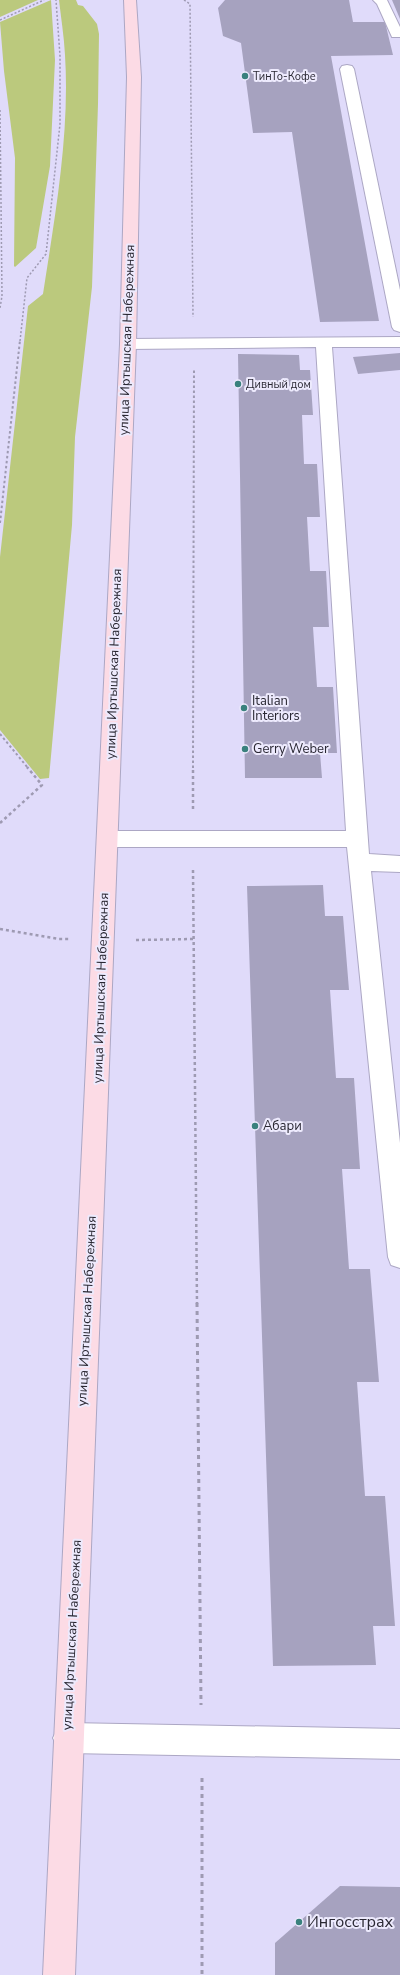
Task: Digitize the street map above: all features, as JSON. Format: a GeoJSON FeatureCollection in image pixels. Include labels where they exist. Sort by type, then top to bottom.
{"type":"FeatureCollection","features":[{"type":"Feature","properties":{"kind":"main road","name":"улица Иртышская Набережная"},"geometry":{"type":"LineString","coordinates":[[58,1975],[128,344],[134,77],[130,0]]}},
{"type":"Feature","properties":{"kind":"lane"},"geometry":{"type":"LineString","coordinates":[[379,0],[382,2],[397,34]]}},
{"type":"Feature","properties":{"kind":"lane"},"geometry":{"type":"LineString","coordinates":[[347,69],[400,326]]}},
{"type":"Feature","properties":{"kind":"lane"},"geometry":{"type":"LineString","coordinates":[[128,344],[400,342]]}},
{"type":"Feature","properties":{"kind":"lane"},"geometry":{"type":"LineString","coordinates":[[324,343],[357,839],[400,1258]]}},
{"type":"Feature","properties":{"kind":"lane"},"geometry":{"type":"LineString","coordinates":[[107,839],[357,839]]}},
{"type":"Feature","properties":{"kind":"lane"},"geometry":{"type":"LineString","coordinates":[[359,862],[400,864]]}},
{"type":"Feature","properties":{"kind":"lane"},"geometry":{"type":"LineString","coordinates":[[68,1738],[400,1744]]}},
{"type":"Feature","properties":{"kind":"path"},"geometry":{"type":"LineString","coordinates":[[0,20],[44,0]]}},
{"type":"Feature","properties":{"kind":"path"},"geometry":{"type":"LineString","coordinates":[[0,523],[27,278],[46,254],[60,124],[60,56],[56,0]]}},
{"type":"Feature","properties":{"kind":"path"},"geometry":{"type":"LineString","coordinates":[[184,0],[190,4],[194,344],[193,839],[202,1741],[202,1975]]}},
{"type":"Feature","properties":{"kind":"path"},"geometry":{"type":"LineString","coordinates":[[0,110],[2,296],[0,308]]}},
{"type":"Feature","properties":{"kind":"path"},"geometry":{"type":"LineString","coordinates":[[0,734],[42,785],[0,823]]}},
{"type":"Feature","properties":{"kind":"path"},"geometry":{"type":"LineString","coordinates":[[0,929],[59,939]]}},
{"type":"Feature","properties":{"kind":"green space"},"geometry":{"type":"Polygon","coordinates":[[[0,0],[38,0],[0,17],[0,0]]]}},
{"type":"Feature","properties":{"kind":"green space"},"geometry":{"type":"Polygon","coordinates":[[[51,0],[55,60],[50,166],[36,248],[15,267],[15,158],[4,71],[0,22],[51,0]]]}},
{"type":"Feature","properties":{"kind":"green space"},"geometry":{"type":"Polygon","coordinates":[[[59,0],[76,0],[78,5],[83,6],[97,24],[99,34],[98,104],[92,287],[75,437],[72,525],[49,778],[40,779],[0,730],[0,557],[28,306],[43,294],[60,175],[66,85],[65,48],[59,0]]]}},
{"type":"Feature","properties":{"kind":"building"},"geometry":{"type":"Polygon","coordinates":[[[225,0],[349,0],[353,22],[385,22],[393,55],[331,56],[379,321],[320,322],[292,132],[253,133],[241,43],[223,36],[218,8],[225,0]]]}},
{"type":"Feature","properties":{"kind":"building"},"geometry":{"type":"Polygon","coordinates":[[[392,0],[400,0],[400,19],[392,0]]]}},
{"type":"Feature","properties":{"kind":"building"},"geometry":{"type":"Polygon","coordinates":[[[400,353],[400,370],[358,374],[353,357],[400,353]]]}},
{"type":"Feature","properties":{"kind":"building"},"geometry":{"type":"Polygon","coordinates":[[[238,354],[299,355],[300,370],[310,370],[313,415],[302,415],[304,464],[317,464],[320,517],[307,517],[310,571],[326,571],[329,627],[313,627],[317,687],[333,687],[337,753],[320,753],[322,778],[245,778],[238,354]]]}},
{"type":"Feature","properties":{"kind":"building"},"geometry":{"type":"Polygon","coordinates":[[[323,885],[325,916],[343,916],[349,990],[330,990],[336,1078],[354,1078],[360,1169],[342,1169],[349,1269],[370,1269],[379,1382],[357,1382],[365,1496],[385,1496],[395,1626],[373,1626],[376,1665],[273,1666],[247,886],[323,885]]]}},
{"type":"Feature","properties":{"kind":"building"},"geometry":{"type":"Polygon","coordinates":[[[340,1886],[400,1887],[400,1975],[275,1975],[275,1943],[340,1886]]]}},
{"type":"Feature","properties":{"kind":"place","name":"ТинТо-Кофе"},"geometry":{"type":"Point","coordinates":[245,76]}},
{"type":"Feature","properties":{"kind":"place","name":"Дивный дом"},"geometry":{"type":"Point","coordinates":[238,384]}},
{"type":"Feature","properties":{"kind":"place","name":"Italian Interiors"},"geometry":{"type":"Point","coordinates":[244,708]}},
{"type":"Feature","properties":{"kind":"place","name":"Gerry Weber"},"geometry":{"type":"Point","coordinates":[245,749]}},
{"type":"Feature","properties":{"kind":"place","name":"Абари"},"geometry":{"type":"Point","coordinates":[255,1126]}},
{"type":"Feature","properties":{"kind":"place","name":"Ингосстрах"},"geometry":{"type":"Point","coordinates":[299,1922]}}]}
